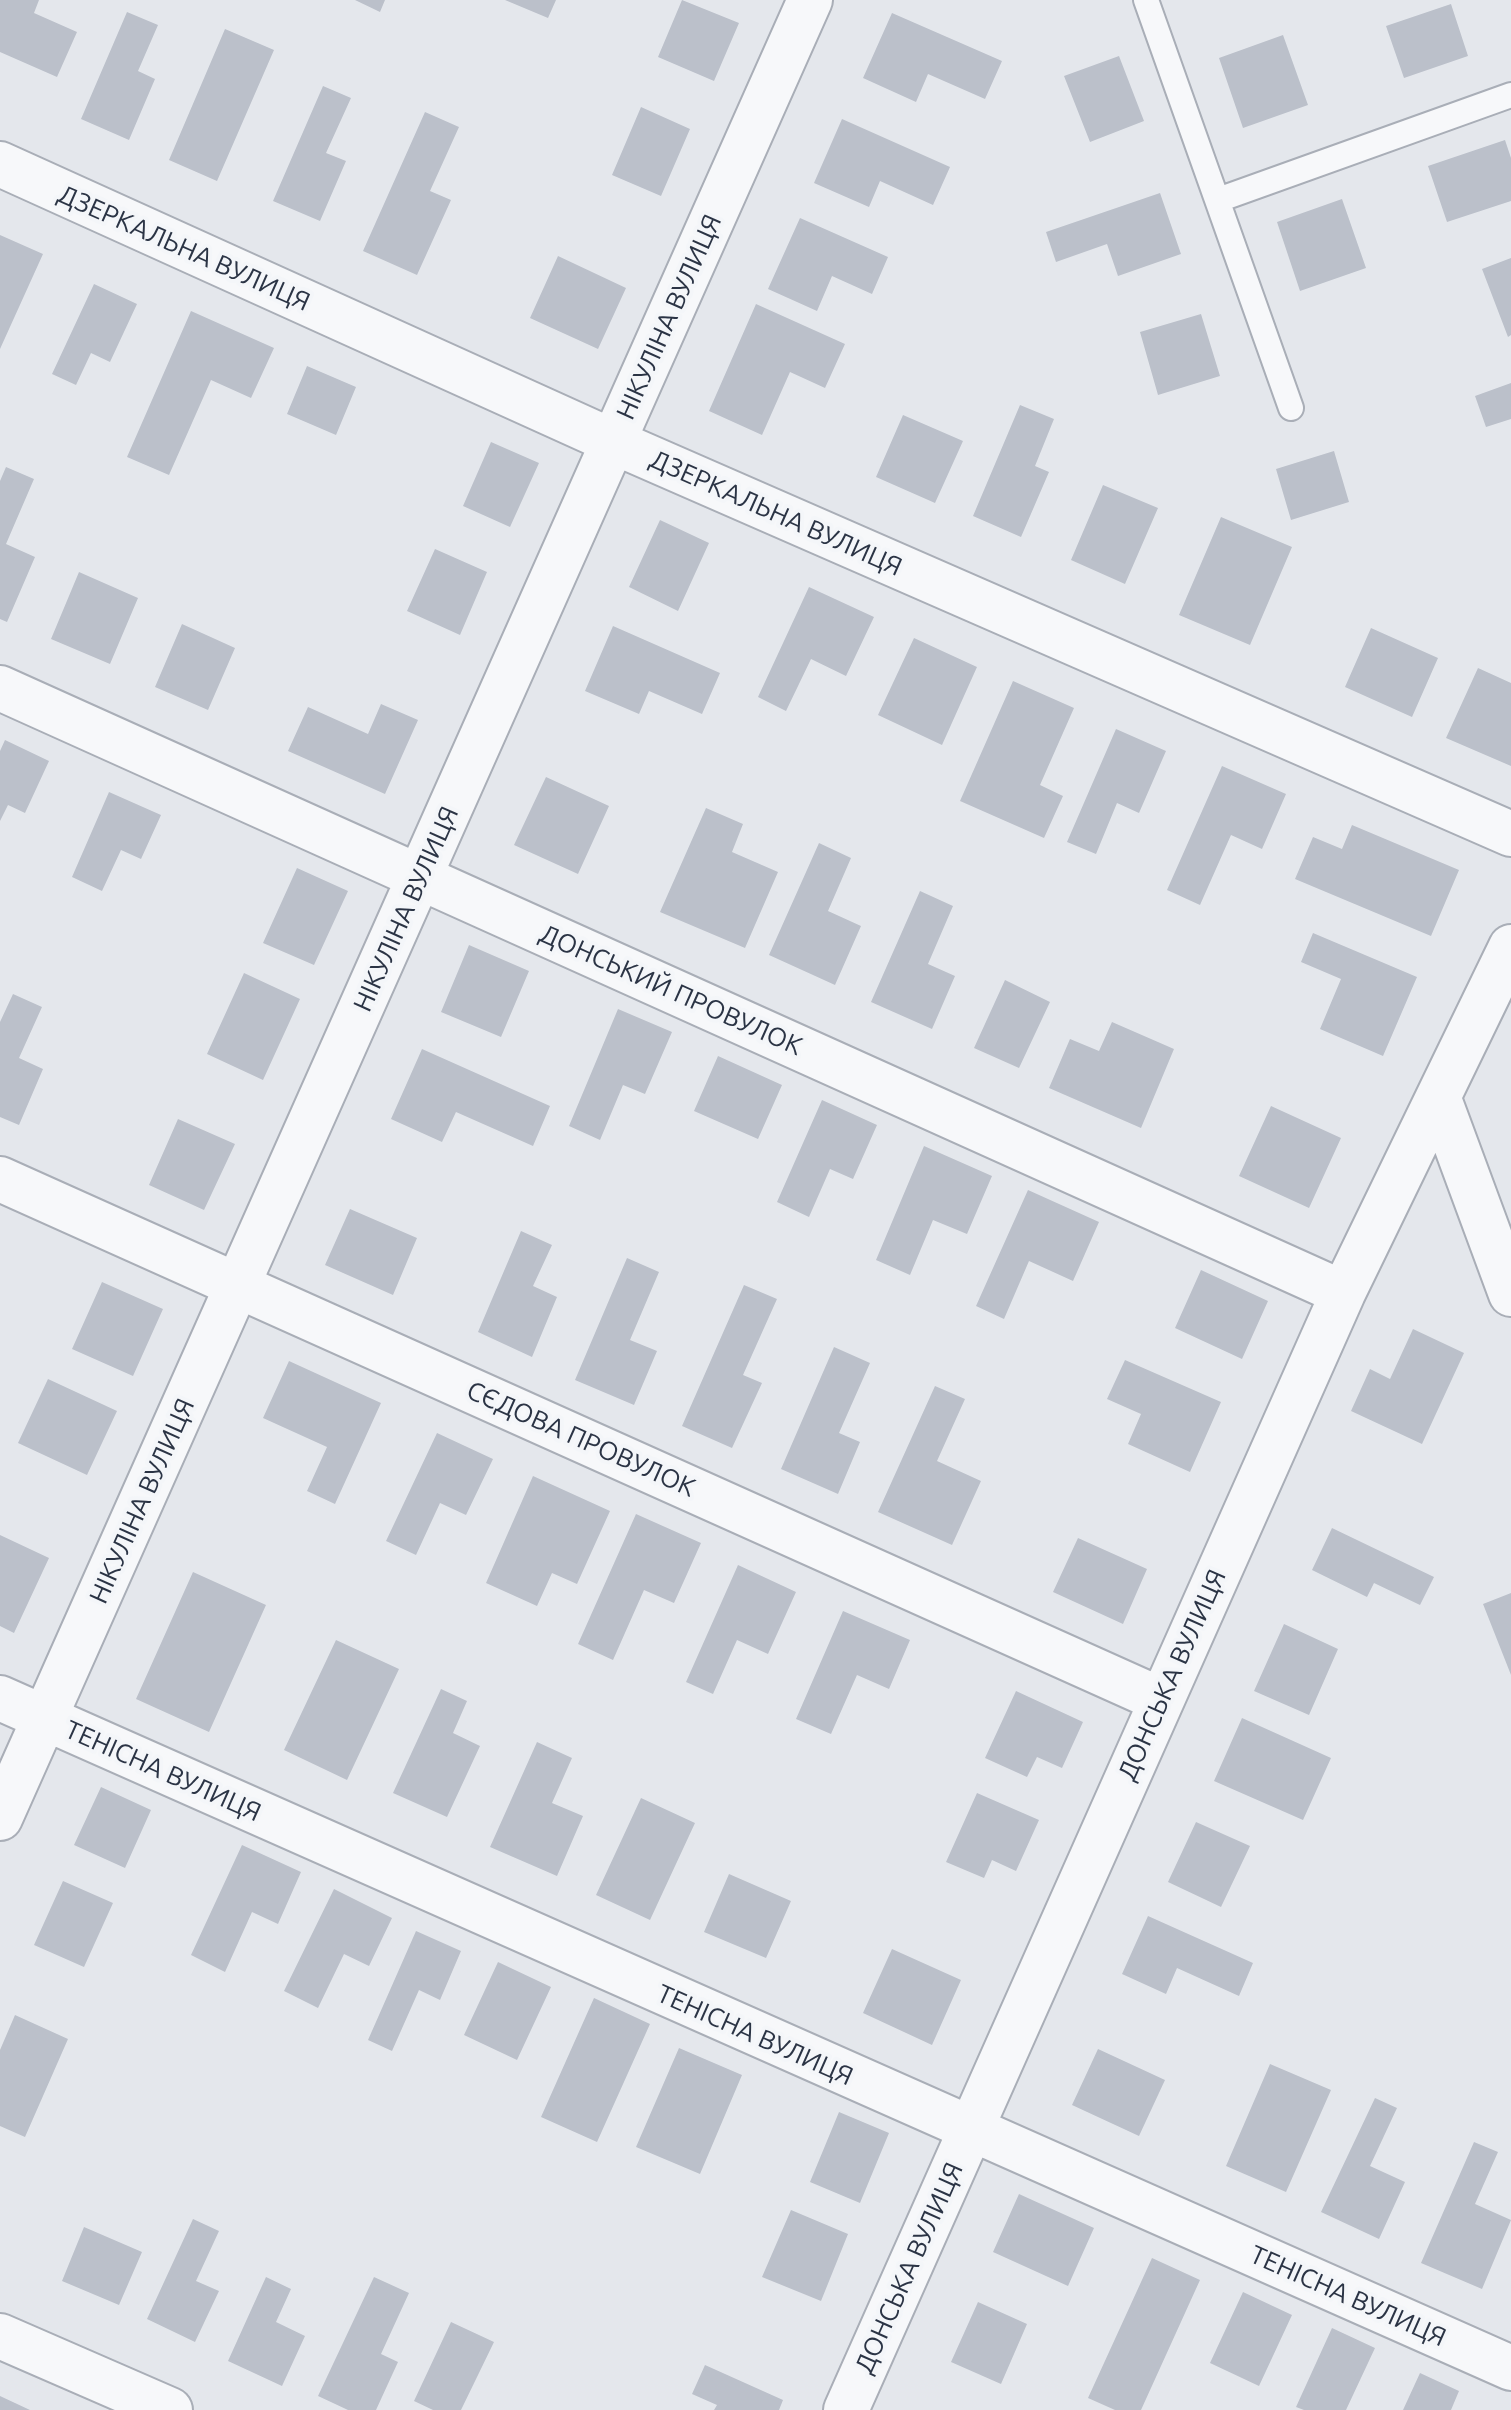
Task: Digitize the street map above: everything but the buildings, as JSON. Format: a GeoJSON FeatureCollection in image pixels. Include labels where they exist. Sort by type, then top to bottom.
{"type":"FeatureCollection","features":[{"type":"Feature","properties":{"kind":"street","name":"НІКУЛІНА ВУЛИЦЯ"},"geometry":{"type":"LineString","coordinates":[[0,1818],[810,0]]}},
{"type":"Feature","properties":{"kind":"street","name":"ДЗЕРКАЛЬНА ВУЛИЦЯ"},"geometry":{"type":"LineString","coordinates":[[0,164],[614,442],[1511,834]]}},
{"type":"Feature","properties":{"kind":"street","name":"ДОНСЬКИЙ ПРОВУЛОК"},"geometry":{"type":"LineString","coordinates":[[0,688],[1343,1293]]}},
{"type":"Feature","properties":{"kind":"street","name":"ДОНСЬКА ВУЛИЦЯ"},"geometry":{"type":"LineString","coordinates":[[846,2410],[1343,1293],[1511,947]]}},
{"type":"Feature","properties":{"kind":"street"},"geometry":{"type":"LineString","coordinates":[[1439,1099],[1511,1294]]}},
{"type":"Feature","properties":{"kind":"street","name":"СЄДОВА ПРОВУЛОК"},"geometry":{"type":"LineString","coordinates":[[0,1179],[1161,1700]]}},
{"type":"Feature","properties":{"kind":"street","name":"ТЕНІСНА ВУЛИЦЯ"},"geometry":{"type":"LineString","coordinates":[[0,1698],[970,2131],[1511,2368]]}},
{"type":"Feature","properties":{"kind":"street"},"geometry":{"type":"LineString","coordinates":[[0,2336],[170,2410]]}},
{"type":"Feature","properties":{"kind":"lane"},"geometry":{"type":"LineString","coordinates":[[1146,0],[1291,408]]}},
{"type":"Feature","properties":{"kind":"lane"},"geometry":{"type":"LineString","coordinates":[[1218,200],[1511,95]]}}]}
